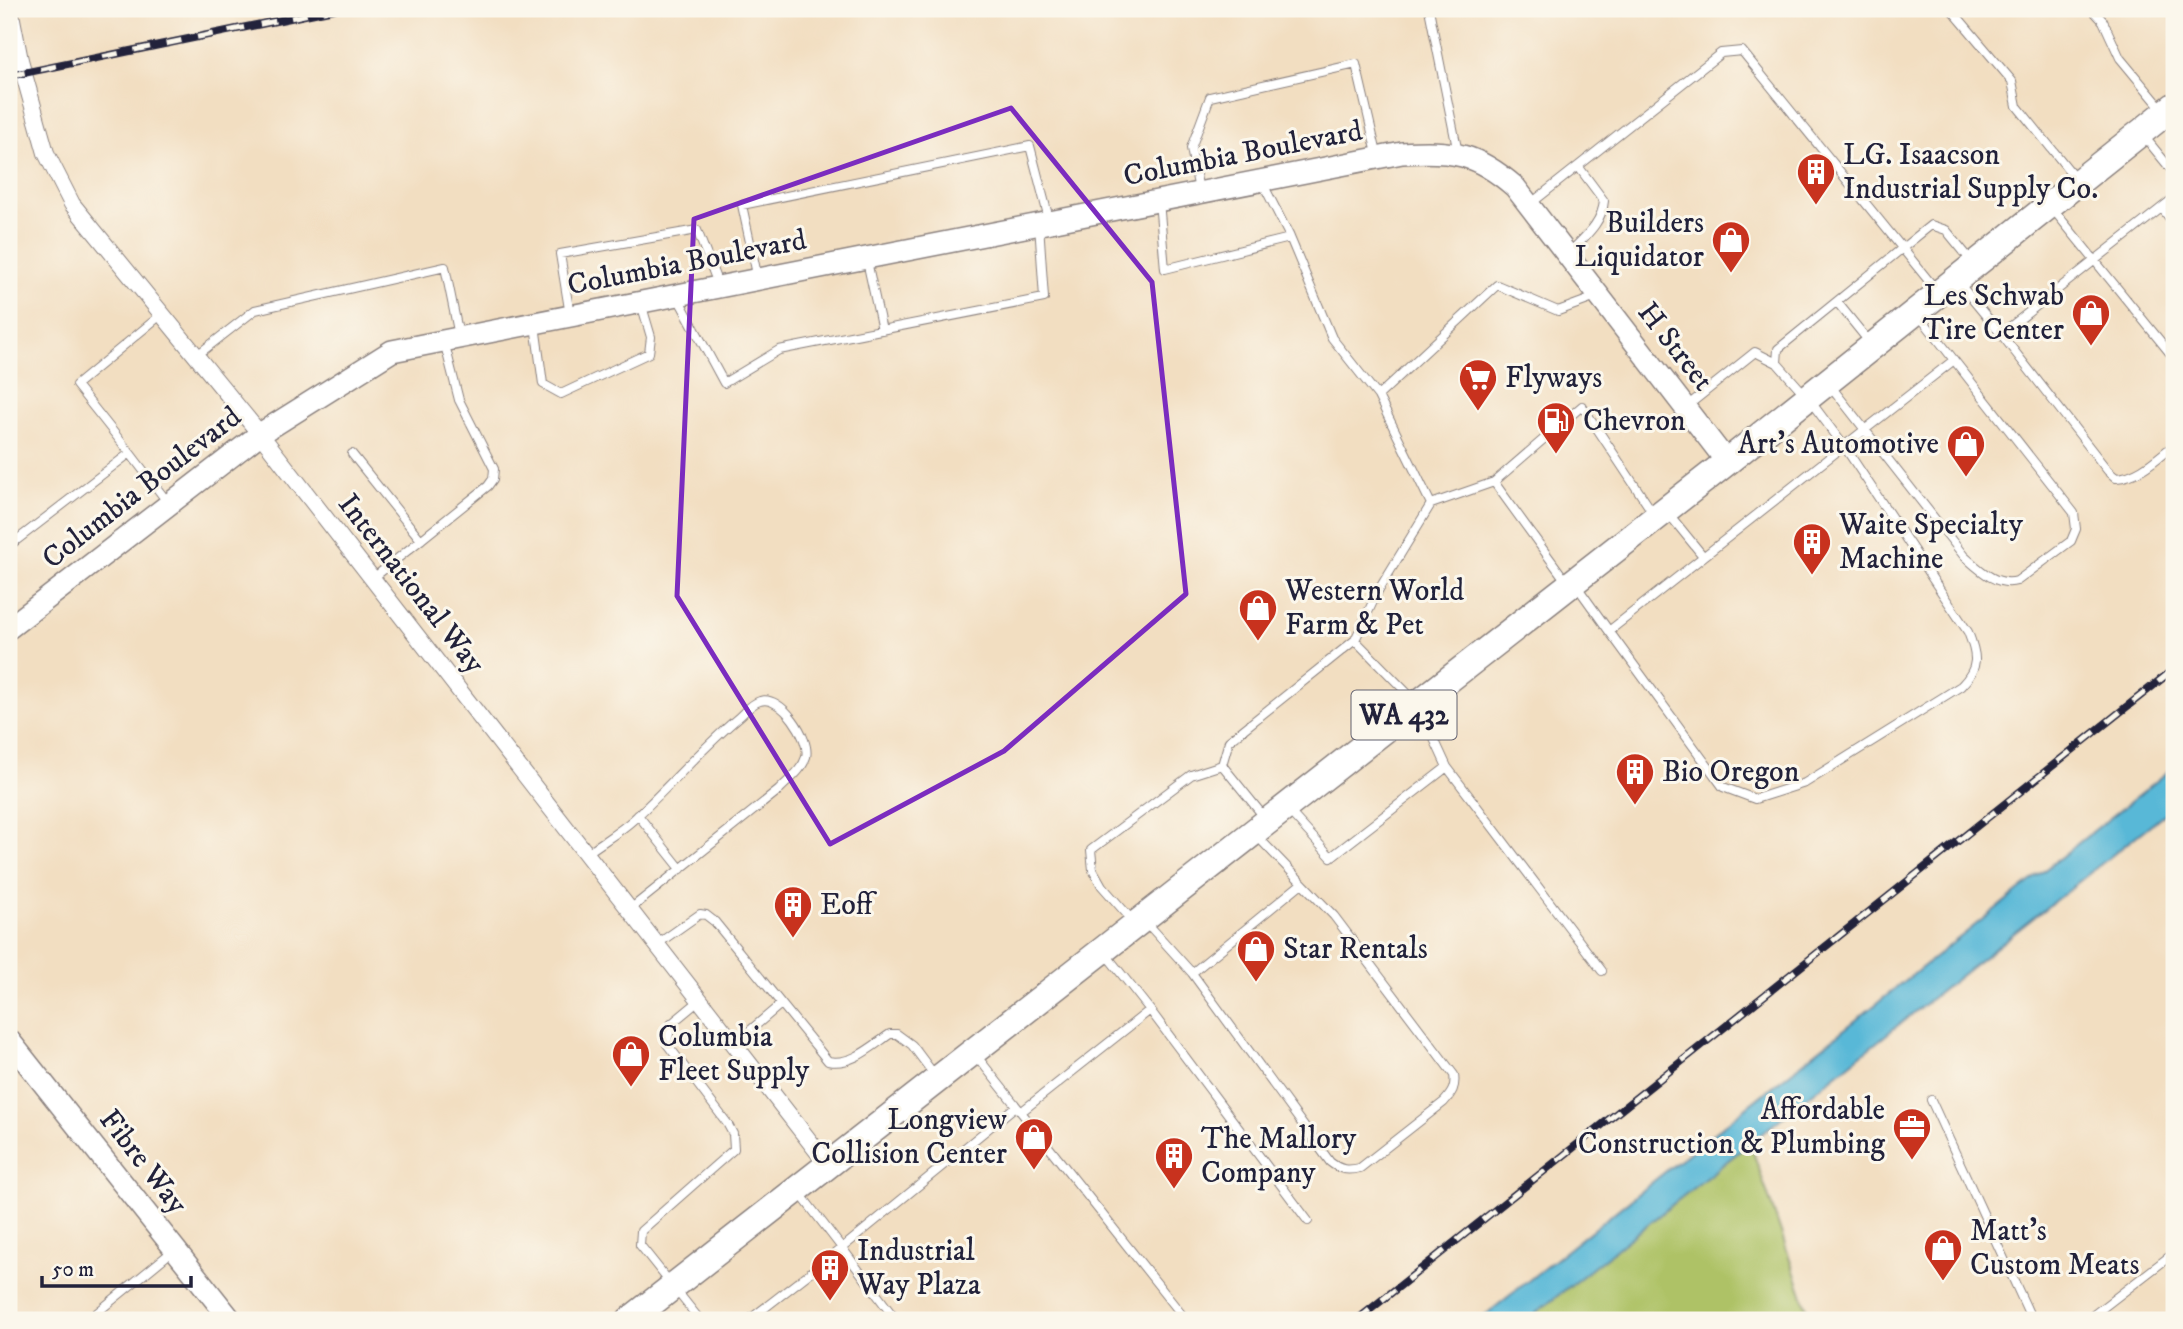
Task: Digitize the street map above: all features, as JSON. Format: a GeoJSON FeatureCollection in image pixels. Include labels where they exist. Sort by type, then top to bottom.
{"type":"FeatureCollection","features":[{"type":"Feature","properties":{"kind":"highway","name":"WA 432"},"geometry":{"type":"LineString","coordinates":[[641,1315],[673,1286],[1727,463],[2170,110]]}},
{"type":"Feature","properties":{"kind":"street","name":"International Way"},"geometry":{"type":"LineString","coordinates":[[10,9],[20,60],[46,153],[72,205],[260,434],[828,1165]]}},
{"type":"Feature","properties":{"kind":"street","name":"Columbia Boulevard"},"geometry":{"type":"LineString","coordinates":[[11,621],[169,505],[260,434],[392,351],[1402,153],[1441,151],[1458,154]]}},
{"type":"Feature","properties":{"kind":"street","name":"H Street"},"geometry":{"type":"LineString","coordinates":[[1458,154],[1493,168],[1515,187],[1727,463]]}},
{"type":"Feature","properties":{"kind":"street","name":"Fibre Way"},"geometry":{"type":"LineString","coordinates":[[9,1040],[231,1320]]}},
{"type":"Feature","properties":{"kind":"lane"},"geometry":{"type":"LineString","coordinates":[[1429,9],[1458,154]]}},
{"type":"Feature","properties":{"kind":"lane"},"geometry":{"type":"LineString","coordinates":[[1951,9],[2012,81],[2017,106],[2078,183]]}},
{"type":"Feature","properties":{"kind":"lane"},"geometry":{"type":"LineString","coordinates":[[2092,9],[2103,21],[2120,58],[2170,110]]}},
{"type":"Feature","properties":{"kind":"lane"},"geometry":{"type":"LineString","coordinates":[[1529,205],[1721,53],[1742,51],[1902,249],[1957,280],[2108,471],[2116,478],[2126,478],[2136,474],[2174,445]]}},
{"type":"Feature","properties":{"kind":"lane"},"geometry":{"type":"LineString","coordinates":[[1200,192],[1191,148],[1210,97],[1356,64],[1378,158]]}},
{"type":"Feature","properties":{"kind":"lane"},"geometry":{"type":"LineString","coordinates":[[2141,133],[2174,173]]}},
{"type":"Feature","properties":{"kind":"lane"},"geometry":{"type":"LineString","coordinates":[[677,295],[724,383],[779,350],[1044,298],[1044,223],[1030,146],[742,205],[758,280]]}},
{"type":"Feature","properties":{"kind":"lane"},"geometry":{"type":"LineString","coordinates":[[1567,255],[1592,230],[1603,214],[1604,201],[1578,166]]}},
{"type":"Feature","properties":{"kind":"lane"},"geometry":{"type":"LineString","coordinates":[[1261,181],[1290,238],[1332,338],[1378,396],[1430,504]]}},
{"type":"Feature","properties":{"kind":"lane"},"geometry":{"type":"LineString","coordinates":[[2001,334],[2174,198]]}},
{"type":"Feature","properties":{"kind":"lane"},"geometry":{"type":"LineString","coordinates":[[1159,201],[1165,269],[1290,238]]}},
{"type":"Feature","properties":{"kind":"lane"},"geometry":{"type":"LineString","coordinates":[[2050,206],[2174,358]]}},
{"type":"Feature","properties":{"kind":"lane"},"geometry":{"type":"LineString","coordinates":[[2162,208],[2174,223]]}},
{"type":"Feature","properties":{"kind":"lane"},"geometry":{"type":"LineString","coordinates":[[1777,363],[1778,349],[1931,225],[1946,230],[1957,280]]}},
{"type":"Feature","properties":{"kind":"lane"},"geometry":{"type":"LineString","coordinates":[[570,316],[560,254],[697,230],[719,287]]}},
{"type":"Feature","properties":{"kind":"lane"},"geometry":{"type":"LineString","coordinates":[[866,258],[881,330]]}},
{"type":"Feature","properties":{"kind":"lane"},"geometry":{"type":"LineString","coordinates":[[196,356],[255,310],[444,267],[458,401],[494,469],[493,479],[488,486],[372,579]]}},
{"type":"Feature","properties":{"kind":"lane"},"geometry":{"type":"LineString","coordinates":[[1378,396],[1497,285],[1558,311],[1599,296]]}},
{"type":"Feature","properties":{"kind":"lane"},"geometry":{"type":"LineString","coordinates":[[1837,302],[1873,346]]}},
{"type":"Feature","properties":{"kind":"lane"},"geometry":{"type":"LineString","coordinates":[[535,323],[543,384],[561,394],[649,352],[651,337],[641,303]]}},
{"type":"Feature","properties":{"kind":"lane"},"geometry":{"type":"LineString","coordinates":[[1685,408],[1755,352],[1777,363],[1818,390],[1865,430],[1964,556],[1988,577],[2011,583],[2017,581],[2071,541],[2076,529],[2074,513],[1916,312]]}},
{"type":"Feature","properties":{"kind":"lane"},"geometry":{"type":"LineString","coordinates":[[162,314],[76,385],[169,505]]}},
{"type":"Feature","properties":{"kind":"lane"},"geometry":{"type":"LineString","coordinates":[[1609,631],[1954,360]]}},
{"type":"Feature","properties":{"kind":"lane"},"geometry":{"type":"LineString","coordinates":[[1494,482],[1609,631],[1723,787],[1755,799],[1805,783],[1961,686],[1970,677],[1975,665],[1975,650],[1968,632],[1844,446],[1818,390]]}},
{"type":"Feature","properties":{"kind":"lane"},"geometry":{"type":"LineString","coordinates":[[1222,765],[1229,741],[1355,640],[1378,591],[1430,504],[1494,482],[1582,406],[1661,514],[1703,556]]}},
{"type":"Feature","properties":{"kind":"lane"},"geometry":{"type":"LineString","coordinates":[[9,546],[130,453]]}},
{"type":"Feature","properties":{"kind":"lane"},"geometry":{"type":"LineString","coordinates":[[352,454],[421,540]]}},
{"type":"Feature","properties":{"kind":"lane"},"geometry":{"type":"LineString","coordinates":[[1355,640],[1418,704],[1447,767],[1602,971]]}},
{"type":"Feature","properties":{"kind":"lane"},"geometry":{"type":"LineString","coordinates":[[586,853],[638,815],[720,733],[758,701],[767,700],[778,704],[795,723],[806,744],[806,755],[800,769],[779,790],[629,910]]}},
{"type":"Feature","properties":{"kind":"lane"},"geometry":{"type":"LineString","coordinates":[[1222,765],[1269,820],[1303,883],[1334,916],[1454,1075],[1456,1084],[1444,1102],[1360,1168],[1339,1169],[1330,1162],[1192,973],[1102,886],[1093,870],[1091,850],[1191,775],[1222,765]]}},
{"type":"Feature","properties":{"kind":"lane"},"geometry":{"type":"LineString","coordinates":[[1269,820],[1331,857],[1447,767]]}},
{"type":"Feature","properties":{"kind":"lane"},"geometry":{"type":"LineString","coordinates":[[638,815],[681,869]]}},
{"type":"Feature","properties":{"kind":"lane"},"geometry":{"type":"LineString","coordinates":[[1192,973],[1303,883]]}},
{"type":"Feature","properties":{"kind":"lane"},"geometry":{"type":"LineString","coordinates":[[656,945],[701,914],[706,915],[715,922],[828,1061],[837,1063],[850,1060],[890,1034],[897,1034],[912,1045],[938,1079]]}},
{"type":"Feature","properties":{"kind":"lane"},"geometry":{"type":"LineString","coordinates":[[1102,950],[1308,1221]]}},
{"type":"Feature","properties":{"kind":"lane"},"geometry":{"type":"LineString","coordinates":[[700,1000],[671,1024],[667,1044],[727,1123],[733,1134],[734,1149],[642,1231],[640,1245],[700,1320]]}},
{"type":"Feature","properties":{"kind":"lane"},"geometry":{"type":"LineString","coordinates":[[734,1044],[781,1004]]}},
{"type":"Feature","properties":{"kind":"lane"},"geometry":{"type":"LineString","coordinates":[[749,1320],[1150,1010]]}},
{"type":"Feature","properties":{"kind":"lane"},"geometry":{"type":"LineString","coordinates":[[973,1051],[1186,1320]]}},
{"type":"Feature","properties":{"kind":"lane"},"geometry":{"type":"LineString","coordinates":[[1931,1100],[2032,1320]]}},
{"type":"Feature","properties":{"kind":"lane"},"geometry":{"type":"LineString","coordinates":[[797,1189],[896,1320]]}},
{"type":"Feature","properties":{"kind":"lane"},"geometry":{"type":"LineString","coordinates":[[88,1320],[175,1249]]}},
{"type":"Feature","properties":{"kind":"lane"},"geometry":{"type":"LineString","coordinates":[[2087,1320],[2174,1253]]}},
{"type":"Feature","properties":{"kind":"highlighted area"},"geometry":{"type":"Polygon","coordinates":[[[1011,108],[1152,282],[1186,594],[1004,751],[830,844],[677,596],[694,219],[1011,108]]]}},
{"type":"Feature","properties":{"kind":"green space"},"geometry":{"type":"Polygon","coordinates":[[[1750,1143],[1811,1320],[1527,1320],[1750,1143]]]}},
{"type":"Feature","properties":{"kind":"water"},"geometry":{"type":"Polygon","coordinates":[[[2174,767],[2174,806],[1527,1320],[1479,1320],[2174,767]]]}},
{"type":"Feature","properties":{"kind":"railway"},"geometry":{"type":"LineString","coordinates":[[9,76],[334,9]]}},
{"type":"Feature","properties":{"kind":"railway"},"geometry":{"type":"LineString","coordinates":[[1357,1320],[2174,669]]}},
{"type":"Feature","properties":{"kind":"place","name":"LG. Isaacson Industrial Supply Co."},"geometry":{"type":"Point","coordinates":[1816,206]}},
{"type":"Feature","properties":{"kind":"place","name":"Builders Liquidator"},"geometry":{"type":"Point","coordinates":[1731,274]}},
{"type":"Feature","properties":{"kind":"place","name":"Les Schwab Tire Center"},"geometry":{"type":"Point","coordinates":[2091,347]}},
{"type":"Feature","properties":{"kind":"place","name":"Flyways"},"geometry":{"type":"Point","coordinates":[1478,412]}},
{"type":"Feature","properties":{"kind":"place","name":"Chevron"},"geometry":{"type":"Point","coordinates":[1556,455]}},
{"type":"Feature","properties":{"kind":"place","name":"Art's Automotive"},"geometry":{"type":"Point","coordinates":[1966,478]}},
{"type":"Feature","properties":{"kind":"place","name":"Waite Specialty Machine"},"geometry":{"type":"Point","coordinates":[1812,576]}},
{"type":"Feature","properties":{"kind":"place","name":"Western World Farm & Pet"},"geometry":{"type":"Point","coordinates":[1258,642]}},
{"type":"Feature","properties":{"kind":"place","name":"Bio Oregon"},"geometry":{"type":"Point","coordinates":[1635,806]}},
{"type":"Feature","properties":{"kind":"place","name":"Eoff"},"geometry":{"type":"Point","coordinates":[793,939]}},
{"type":"Feature","properties":{"kind":"place","name":"Star Rentals"},"geometry":{"type":"Point","coordinates":[1256,983]}},
{"type":"Feature","properties":{"kind":"place","name":"Columbia Fleet Supply"},"geometry":{"type":"Point","coordinates":[631,1088]}},
{"type":"Feature","properties":{"kind":"place","name":"Affordable Construction & Plumbing"},"geometry":{"type":"Point","coordinates":[1912,1161]}},
{"type":"Feature","properties":{"kind":"place","name":"Longview Collision Center"},"geometry":{"type":"Point","coordinates":[1034,1171]}},
{"type":"Feature","properties":{"kind":"place","name":"The Mallory Company"},"geometry":{"type":"Point","coordinates":[1174,1190]}},
{"type":"Feature","properties":{"kind":"place","name":"Matt's Custom Meats"},"geometry":{"type":"Point","coordinates":[1943,1282]}},
{"type":"Feature","properties":{"kind":"place","name":"Industrial Way Plaza"},"geometry":{"type":"Point","coordinates":[830,1302]}}]}
